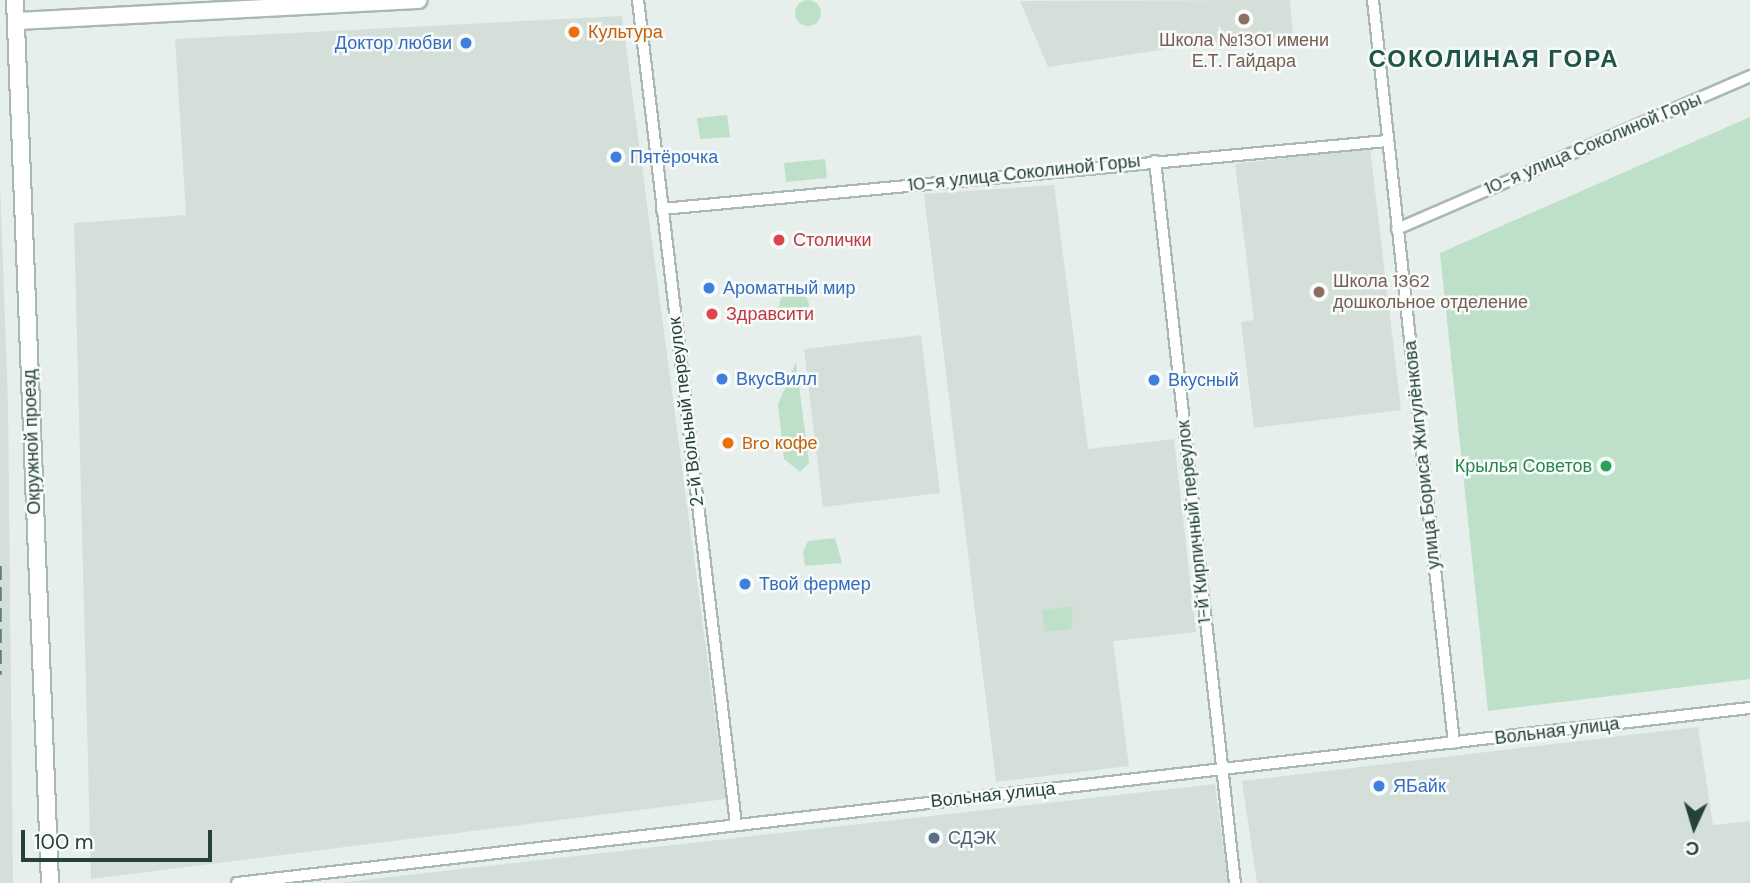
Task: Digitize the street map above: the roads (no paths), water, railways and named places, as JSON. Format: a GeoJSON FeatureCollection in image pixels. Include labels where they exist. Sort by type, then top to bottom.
{"type":"FeatureCollection","features":[{"type":"Feature","properties":{"kind":"street","name":"Окружной проезд"},"geometry":{"type":"LineString","coordinates":[[15,0],[50,883]]}},
{"type":"Feature","properties":{"kind":"street"},"geometry":{"type":"LineString","coordinates":[[16,21],[418,0]]}},
{"type":"Feature","properties":{"kind":"street","name":"2-й Вольный переулок"},"geometry":{"type":"LineString","coordinates":[[638,0],[736,824]]}},
{"type":"Feature","properties":{"kind":"street","name":"улица Бориса Жигулёнкова"},"geometry":{"type":"LineString","coordinates":[[1373,0],[1454,743]]}},
{"type":"Feature","properties":{"kind":"street","name":"10-я улица Соколиной Горы"},"geometry":{"type":"LineString","coordinates":[[1396,229],[1750,76]]}},
{"type":"Feature","properties":{"kind":"street","name":"10-я улица Соколиной Горы"},"geometry":{"type":"LineString","coordinates":[[662,209],[1387,141]]}},
{"type":"Feature","properties":{"kind":"street","name":"1-й Кирпичный переулок"},"geometry":{"type":"LineString","coordinates":[[1155,161],[1220,769],[1235,883]]}},
{"type":"Feature","properties":{"kind":"street","name":"Вольная улица"},"geometry":{"type":"LineString","coordinates":[[237,883],[1750,708]]}},
{"type":"Feature","properties":{"kind":"railway"},"geometry":{"type":"LineString","coordinates":[[0,566],[0,675]]}},
{"type":"Feature","properties":{"kind":"place","name":"Школа №1301 имени Е.Т. Гайдара"},"geometry":{"type":"Point","coordinates":[1244,19]}},
{"type":"Feature","properties":{"kind":"place","name":"Культура"},"geometry":{"type":"Point","coordinates":[574,32]}},
{"type":"Feature","properties":{"kind":"place","name":"Доктор любви"},"geometry":{"type":"Point","coordinates":[466,43]}},
{"type":"Feature","properties":{"kind":"place","name":"Пятёрочка"},"geometry":{"type":"Point","coordinates":[616,157]}},
{"type":"Feature","properties":{"kind":"place","name":"Столички"},"geometry":{"type":"Point","coordinates":[779,240]}},
{"type":"Feature","properties":{"kind":"place","name":"Ароматный мир"},"geometry":{"type":"Point","coordinates":[709,288]}},
{"type":"Feature","properties":{"kind":"place","name":"Школа 1362 дошкольное отделение"},"geometry":{"type":"Point","coordinates":[1319,292]}},
{"type":"Feature","properties":{"kind":"place","name":"Здравсити"},"geometry":{"type":"Point","coordinates":[712,314]}},
{"type":"Feature","properties":{"kind":"place","name":"ВкусВилл"},"geometry":{"type":"Point","coordinates":[722,379]}},
{"type":"Feature","properties":{"kind":"place","name":"Вкусный"},"geometry":{"type":"Point","coordinates":[1154,380]}},
{"type":"Feature","properties":{"kind":"place","name":"Bro кофе"},"geometry":{"type":"Point","coordinates":[728,443]}},
{"type":"Feature","properties":{"kind":"place","name":"Крылья Советов"},"geometry":{"type":"Point","coordinates":[1606,466]}},
{"type":"Feature","properties":{"kind":"place","name":"Твой фермер"},"geometry":{"type":"Point","coordinates":[745,584]}},
{"type":"Feature","properties":{"kind":"place","name":"ЯБайк"},"geometry":{"type":"Point","coordinates":[1379,786]}},
{"type":"Feature","properties":{"kind":"place","name":"СДЭК"},"geometry":{"type":"Point","coordinates":[934,838]}},
{"type":"Feature","properties":{"kind":"district","name":"СОКОЛИНАЯ ГОРА"},"geometry":{"type":"Point","coordinates":[1494,59]}}]}
